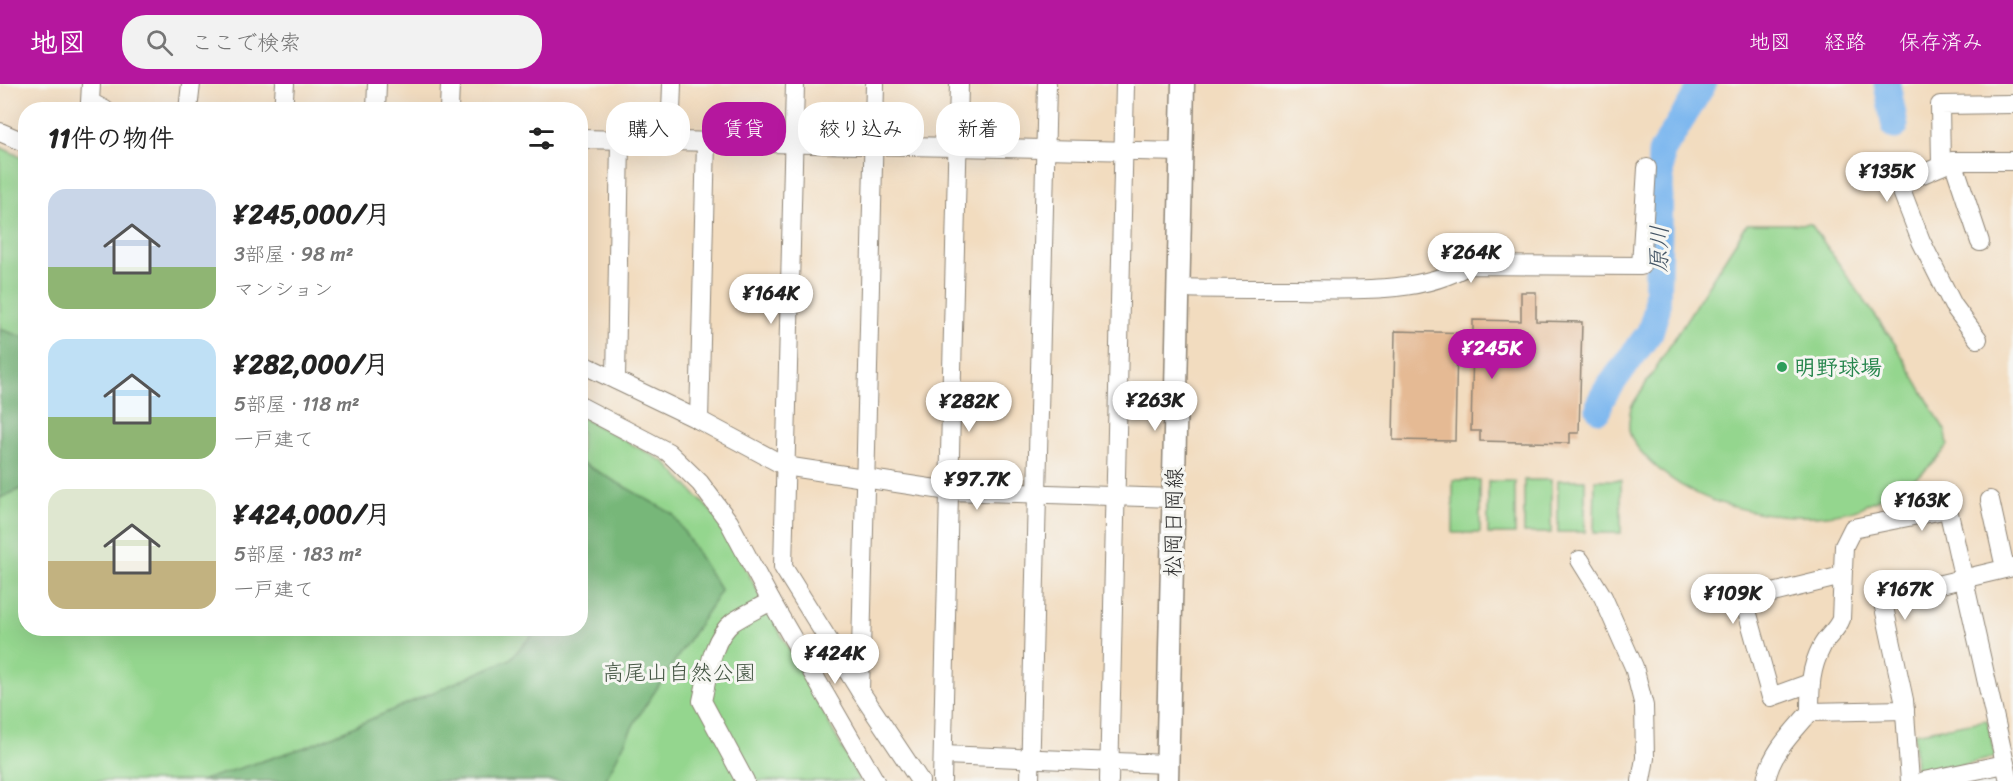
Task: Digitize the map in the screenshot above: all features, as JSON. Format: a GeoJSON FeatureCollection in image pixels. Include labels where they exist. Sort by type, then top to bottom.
{"type":"FeatureCollection","features":[{"type":"Feature","properties":{"kind":"main road","name":"松岡日岡線"},"geometry":{"type":"LineString","coordinates":[[1167,772],[1183,84]]}},
{"type":"Feature","properties":{"kind":"street"},"geometry":{"type":"LineString","coordinates":[[90,102],[91,84]]}},
{"type":"Feature","properties":{"kind":"street"},"geometry":{"type":"LineString","coordinates":[[189,102],[191,84]]}},
{"type":"Feature","properties":{"kind":"street"},"geometry":{"type":"LineString","coordinates":[[284,102],[285,84]]}},
{"type":"Feature","properties":{"kind":"street"},"geometry":{"type":"LineString","coordinates":[[376,102],[377,84]]}},
{"type":"Feature","properties":{"kind":"street"},"geometry":{"type":"LineString","coordinates":[[449,102],[450,84]]}},
{"type":"Feature","properties":{"kind":"street"},"geometry":{"type":"LineString","coordinates":[[671,102],[672,84]]}},
{"type":"Feature","properties":{"kind":"street"},"geometry":{"type":"LineString","coordinates":[[795,84],[783,567],[860,691],[920,781]]}},
{"type":"Feature","properties":{"kind":"street"},"geometry":{"type":"LineString","coordinates":[[874,84],[874,102]]}},
{"type":"Feature","properties":{"kind":"street"},"geometry":{"type":"LineString","coordinates":[[959,84],[959,102]]}},
{"type":"Feature","properties":{"kind":"street"},"geometry":{"type":"LineString","coordinates":[[1030,781],[1047,84]]}},
{"type":"Feature","properties":{"kind":"street"},"geometry":{"type":"LineString","coordinates":[[1109,781],[1125,84]]}},
{"type":"Feature","properties":{"kind":"street"},"geometry":{"type":"LineString","coordinates":[[1982,241],[1947,164],[1940,105],[2013,104]]}},
{"type":"Feature","properties":{"kind":"street"},"geometry":{"type":"LineString","coordinates":[[0,132],[18,140]]}},
{"type":"Feature","properties":{"kind":"street"},"geometry":{"type":"LineString","coordinates":[[588,138],[606,139]]}},
{"type":"Feature","properties":{"kind":"street"},"geometry":{"type":"LineString","coordinates":[[786,143],[798,143]]}},
{"type":"Feature","properties":{"kind":"street"},"geometry":{"type":"LineString","coordinates":[[1020,148],[1182,152]]}},
{"type":"Feature","properties":{"kind":"street"},"geometry":{"type":"LineString","coordinates":[[616,380],[620,156]]}},
{"type":"Feature","properties":{"kind":"street"},"geometry":{"type":"LineString","coordinates":[[699,420],[706,156]]}},
{"type":"Feature","properties":{"kind":"street"},"geometry":{"type":"LineString","coordinates":[[860,691],[873,156]]}},
{"type":"Feature","properties":{"kind":"street"},"geometry":{"type":"LineString","coordinates":[[942,781],[958,156]]}},
{"type":"Feature","properties":{"kind":"street"},"geometry":{"type":"LineString","coordinates":[[1978,339],[1953,305],[1921,241],[1899,184],[1947,164],[2013,161]]}},
{"type":"Feature","properties":{"kind":"street"},"geometry":{"type":"LineString","coordinates":[[1178,288],[1372,288],[1419,283],[1454,274],[1468,265],[1641,266],[1647,168]]}},
{"type":"Feature","properties":{"kind":"street"},"geometry":{"type":"LineString","coordinates":[[588,367],[699,420],[785,466],[949,491],[1174,498]]}},
{"type":"Feature","properties":{"kind":"street"},"geometry":{"type":"LineString","coordinates":[[588,410],[668,452],[700,483],[729,522],[771,601],[874,781]]}},
{"type":"Feature","properties":{"kind":"street"},"geometry":{"type":"LineString","coordinates":[[1910,781],[1905,710],[1882,598],[1964,579],[2008,563],[1990,500]]}},
{"type":"Feature","properties":{"kind":"street"},"geometry":{"type":"LineString","coordinates":[[1766,781],[1768,770],[1782,746],[1810,712],[1810,683],[1814,665],[1822,645],[1841,619],[1844,546],[1853,528],[1948,509],[2007,772],[1924,781]]}},
{"type":"Feature","properties":{"kind":"street"},"geometry":{"type":"LineString","coordinates":[[1580,560],[1603,597],[1634,667],[1644,706],[1645,758],[1641,781]]}},
{"type":"Feature","properties":{"kind":"street"},"geometry":{"type":"LineString","coordinates":[[1810,683],[1772,697],[1744,600],[1842,576]]}},
{"type":"Feature","properties":{"kind":"street"},"geometry":{"type":"LineString","coordinates":[[745,781],[702,701],[717,644],[724,631],[732,623],[771,601]]}},
{"type":"Feature","properties":{"kind":"street"},"geometry":{"type":"LineString","coordinates":[[1810,712],[1905,710]]}},
{"type":"Feature","properties":{"kind":"street"},"geometry":{"type":"LineString","coordinates":[[942,755],[1109,761],[1167,772]]}},
{"type":"Feature","properties":{"kind":"green space","name":"高尾山自然公園"},"geometry":{"type":"Polygon","coordinates":[[[0,147],[18,156],[18,636],[588,636],[588,421],[665,462],[720,521],[860,781],[0,781],[0,147]]]}},
{"type":"Feature","properties":{"kind":"green space","name":"明野球場"},"geometry":{"type":"Polygon","coordinates":[[[1747,224],[1811,224],[1895,344],[1946,432],[1948,445],[1925,471],[1897,489],[1854,510],[1826,515],[1800,516],[1746,510],[1719,503],[1672,479],[1652,463],[1630,434],[1631,407],[1747,224]]]}},
{"type":"Feature","properties":{"kind":"green space"},"geometry":{"type":"Polygon","coordinates":[[[0,329],[18,335],[18,490],[0,498],[0,329]]]}},
{"type":"Feature","properties":{"kind":"green space"},"geometry":{"type":"Polygon","coordinates":[[[588,466],[673,514],[721,591],[636,720],[605,781],[200,781],[309,746],[510,659],[531,636],[588,636],[588,466]]]}},
{"type":"Feature","properties":{"kind":"green space"},"geometry":{"type":"Polygon","coordinates":[[[1453,480],[1480,480],[1480,533],[1453,533],[1453,480]]]}},
{"type":"Feature","properties":{"kind":"green space"},"geometry":{"type":"Polygon","coordinates":[[[1524,480],[1551,480],[1551,533],[1524,533],[1524,480]]]}},
{"type":"Feature","properties":{"kind":"green space"},"geometry":{"type":"Polygon","coordinates":[[[1558,480],[1585,480],[1585,532],[1558,532],[1558,480]]]}},
{"type":"Feature","properties":{"kind":"green space"},"geometry":{"type":"Polygon","coordinates":[[[1595,480],[1621,480],[1621,533],[1594,533],[1595,480]]]}},
{"type":"Feature","properties":{"kind":"green space"},"geometry":{"type":"Polygon","coordinates":[[[1488,481],[1515,481],[1515,534],[1488,534],[1488,481]]]}},
{"type":"Feature","properties":{"kind":"green space"},"geometry":{"type":"Polygon","coordinates":[[[1987,720],[1996,757],[1921,776],[1916,773],[1914,733],[1987,720]]]}},
{"type":"Feature","properties":{"kind":"building"},"geometry":{"type":"Polygon","coordinates":[[[1521,292],[1536,292],[1536,321],[1582,322],[1579,433],[1570,433],[1570,443],[1480,441],[1480,431],[1471,431],[1473,345],[1457,344],[1455,441],[1393,440],[1395,331],[1473,333],[1473,320],[1521,321],[1521,292]]]}},
{"type":"Feature","properties":{"kind":"waterway","name":"原川"},"geometry":{"type":"LineString","coordinates":[[1599,409],[1606,391],[1650,332],[1657,309],[1661,153],[1703,84]]}},
{"type":"Feature","properties":{"kind":"waterway"},"geometry":{"type":"LineString","coordinates":[[1887,84],[1895,126]]}},
{"type":"Feature","properties":{"kind":"place","name":"明野球場"},"geometry":{"type":"Point","coordinates":[1782,367]}}]}
